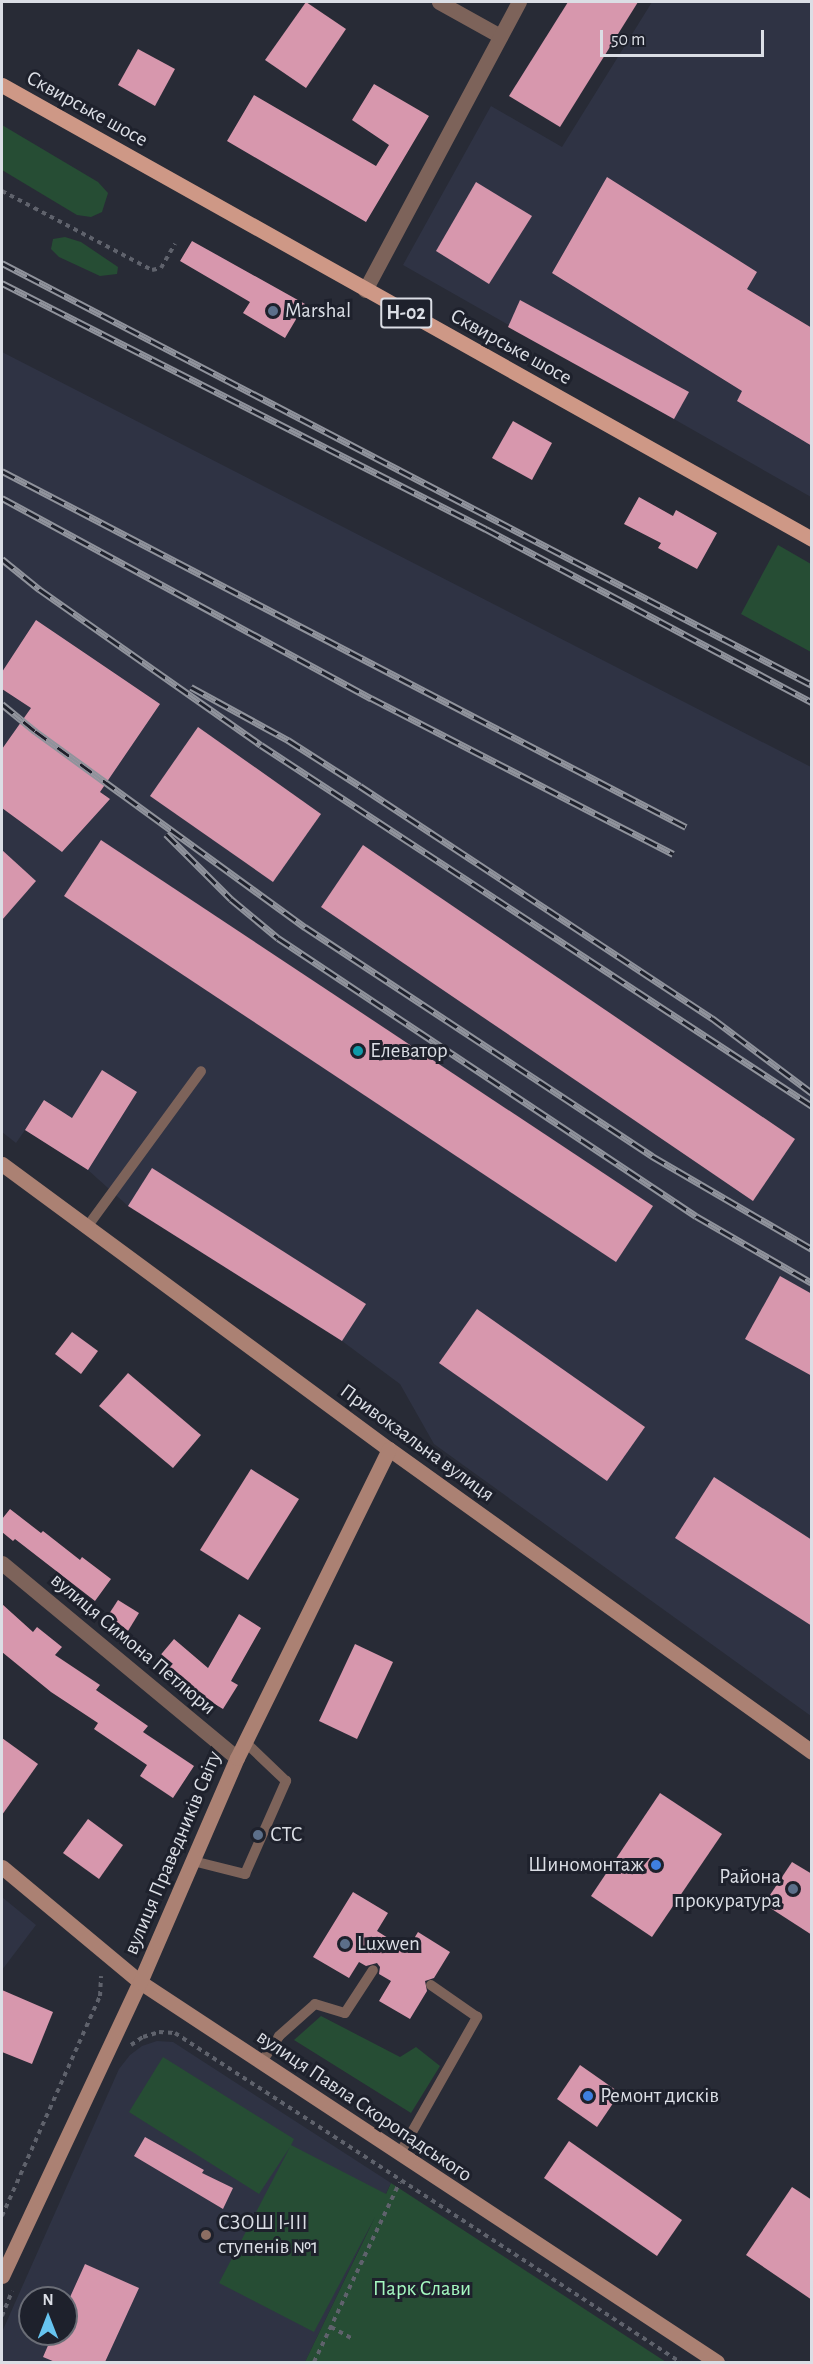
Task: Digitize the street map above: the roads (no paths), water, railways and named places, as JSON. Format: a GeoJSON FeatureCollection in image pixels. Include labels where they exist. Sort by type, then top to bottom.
{"type":"FeatureCollection","features":[{"type":"Feature","properties":{"kind":"main road","name":"Сквирське шосе"},"geometry":{"type":"LineString","coordinates":[[2,85],[812,539]]}},
{"type":"Feature","properties":{"kind":"street"},"geometry":{"type":"LineString","coordinates":[[439,2],[500,36]]}},
{"type":"Feature","properties":{"kind":"street"},"geometry":{"type":"LineString","coordinates":[[365,290],[519,2]]}},
{"type":"Feature","properties":{"kind":"street","name":"Привокзальна вулиця"},"geometry":{"type":"LineString","coordinates":[[2,1164],[389,1449],[812,1752]]}},
{"type":"Feature","properties":{"kind":"street","name":"вулиця Праведників Світу"},"geometry":{"type":"LineString","coordinates":[[2,2276],[140,1982],[237,1758],[389,1449]]}},
{"type":"Feature","properties":{"kind":"street","name":"вулиця Симона Петлюри"},"geometry":{"type":"LineString","coordinates":[[2,1563],[237,1758]]}},
{"type":"Feature","properties":{"kind":"street","name":"вулиця Павла Скоропадського"},"geometry":{"type":"LineString","coordinates":[[2,1867],[140,1982],[399,2155],[717,2362]]}},
{"type":"Feature","properties":{"kind":"lane"},"geometry":{"type":"LineString","coordinates":[[87,1227],[201,1071]]}},
{"type":"Feature","properties":{"kind":"lane"},"geometry":{"type":"LineString","coordinates":[[193,1861],[244,1874],[286,1781],[245,1742]]}},
{"type":"Feature","properties":{"kind":"lane"},"geometry":{"type":"LineString","coordinates":[[261,2063],[279,2036],[315,2004],[345,2013],[373,1970]]}},
{"type":"Feature","properties":{"kind":"lane"},"geometry":{"type":"LineString","coordinates":[[399,2155],[477,2017],[431,1984]]}},
{"type":"Feature","properties":{"kind":"railway"},"geometry":{"type":"LineString","coordinates":[[2,263],[812,685]]}},
{"type":"Feature","properties":{"kind":"railway"},"geometry":{"type":"LineString","coordinates":[[2,283],[486,529],[812,702]]}},
{"type":"Feature","properties":{"kind":"railway"},"geometry":{"type":"LineString","coordinates":[[2,471],[686,827]]}},
{"type":"Feature","properties":{"kind":"railway"},"geometry":{"type":"LineString","coordinates":[[2,498],[371,698],[673,854]]}},
{"type":"Feature","properties":{"kind":"railway"},"geometry":{"type":"LineString","coordinates":[[2,559],[39,589],[261,745],[812,1106]]}},
{"type":"Feature","properties":{"kind":"railway"},"geometry":{"type":"LineString","coordinates":[[191,687],[288,740],[360,786],[712,1018],[812,1093]]}},
{"type":"Feature","properties":{"kind":"railway"},"geometry":{"type":"LineString","coordinates":[[2,704],[35,731],[305,927],[652,1156],[812,1249]]}},
{"type":"Feature","properties":{"kind":"railway"},"geometry":{"type":"LineString","coordinates":[[166,834],[231,899],[278,938],[696,1216],[812,1283]]}},
{"type":"Feature","properties":{"kind":"place","name":"Marshal"},"geometry":{"type":"Point","coordinates":[273,311]}},
{"type":"Feature","properties":{"kind":"place","name":"Елеватор"},"geometry":{"type":"Point","coordinates":[358,1051]}},
{"type":"Feature","properties":{"kind":"place","name":"СТС"},"geometry":{"type":"Point","coordinates":[258,1835]}},
{"type":"Feature","properties":{"kind":"place","name":"Шиномонтаж"},"geometry":{"type":"Point","coordinates":[656,1865]}},
{"type":"Feature","properties":{"kind":"place","name":"Района прокуратура"},"geometry":{"type":"Point","coordinates":[793,1889]}},
{"type":"Feature","properties":{"kind":"place","name":"Luxwen"},"geometry":{"type":"Point","coordinates":[345,1944]}},
{"type":"Feature","properties":{"kind":"place","name":"Ремонт дисків"},"geometry":{"type":"Point","coordinates":[588,2096]}},
{"type":"Feature","properties":{"kind":"place","name":"СЗОШ І-ІІІ ступенів №1"},"geometry":{"type":"Point","coordinates":[206,2235]}},
{"type":"Feature","properties":{"kind":"park label","name":"Парк Слави"},"geometry":{"type":"Point","coordinates":[422,2289]}}]}
